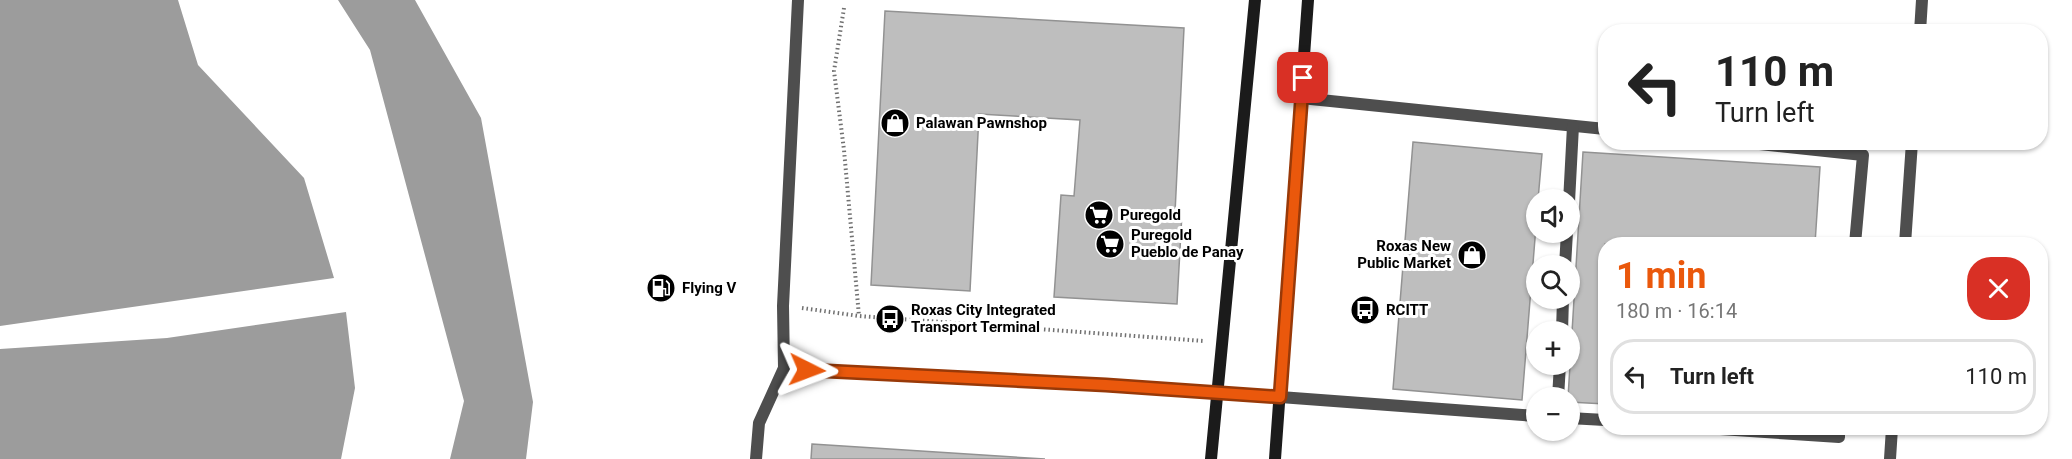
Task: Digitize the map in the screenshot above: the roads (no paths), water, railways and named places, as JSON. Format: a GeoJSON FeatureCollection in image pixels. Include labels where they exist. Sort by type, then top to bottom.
{"type":"FeatureCollection","features":[{"type":"Feature","properties":{"kind":"street"},"geometry":{"type":"LineString","coordinates":[[756,459],[759,423],[784,368],[783,306],[798,0]]}},
{"type":"Feature","properties":{"kind":"street"},"geometry":{"type":"LineString","coordinates":[[1211,459],[1255,0]]}},
{"type":"Feature","properties":{"kind":"street"},"geometry":{"type":"LineString","coordinates":[[1275,459],[1308,0]]}},
{"type":"Feature","properties":{"kind":"street"},"geometry":{"type":"LineString","coordinates":[[1920,24],[1922,0]]}},
{"type":"Feature","properties":{"kind":"street"},"geometry":{"type":"LineString","coordinates":[[1301,98],[1598,128]]}},
{"type":"Feature","properties":{"kind":"street"},"geometry":{"type":"LineString","coordinates":[[1570,189],[1574,126]]}},
{"type":"Feature","properties":{"kind":"street"},"geometry":{"type":"LineString","coordinates":[[1816,150],[1863,155],[1856,237]]}},
{"type":"Feature","properties":{"kind":"street"},"geometry":{"type":"LineString","coordinates":[[1905,237],[1911,150]]}},
{"type":"Feature","properties":{"kind":"street"},"geometry":{"type":"LineString","coordinates":[[784,368],[1106,385],[1526,415]]}},
{"type":"Feature","properties":{"kind":"street"},"geometry":{"type":"LineString","coordinates":[[1580,419],[1598,420]]}},
{"type":"Feature","properties":{"kind":"street"},"geometry":{"type":"LineString","coordinates":[[1809,435],[1839,437],[1839,435]]}},
{"type":"Feature","properties":{"kind":"street"},"geometry":{"type":"LineString","coordinates":[[1890,459],[1892,435]]}},
{"type":"Feature","properties":{"kind":"place","name":"Palawan Pawnshop"},"geometry":{"type":"Point","coordinates":[895,123]}},
{"type":"Feature","properties":{"kind":"place","name":"Puregold"},"geometry":{"type":"Point","coordinates":[1099,215]}},
{"type":"Feature","properties":{"kind":"place","name":"Puregold Pueblo de Panay"},"geometry":{"type":"Point","coordinates":[1110,244]}},
{"type":"Feature","properties":{"kind":"place","name":"Roxas New Public Market"},"geometry":{"type":"Point","coordinates":[1472,255]}},
{"type":"Feature","properties":{"kind":"place","name":"Flying V"},"geometry":{"type":"Point","coordinates":[661,288]}},
{"type":"Feature","properties":{"kind":"place","name":"RCITT"},"geometry":{"type":"Point","coordinates":[1365,310]}},
{"type":"Feature","properties":{"kind":"place","name":"Roxas City Integrated Transport Terminal"},"geometry":{"type":"Point","coordinates":[890,319]}}]}
